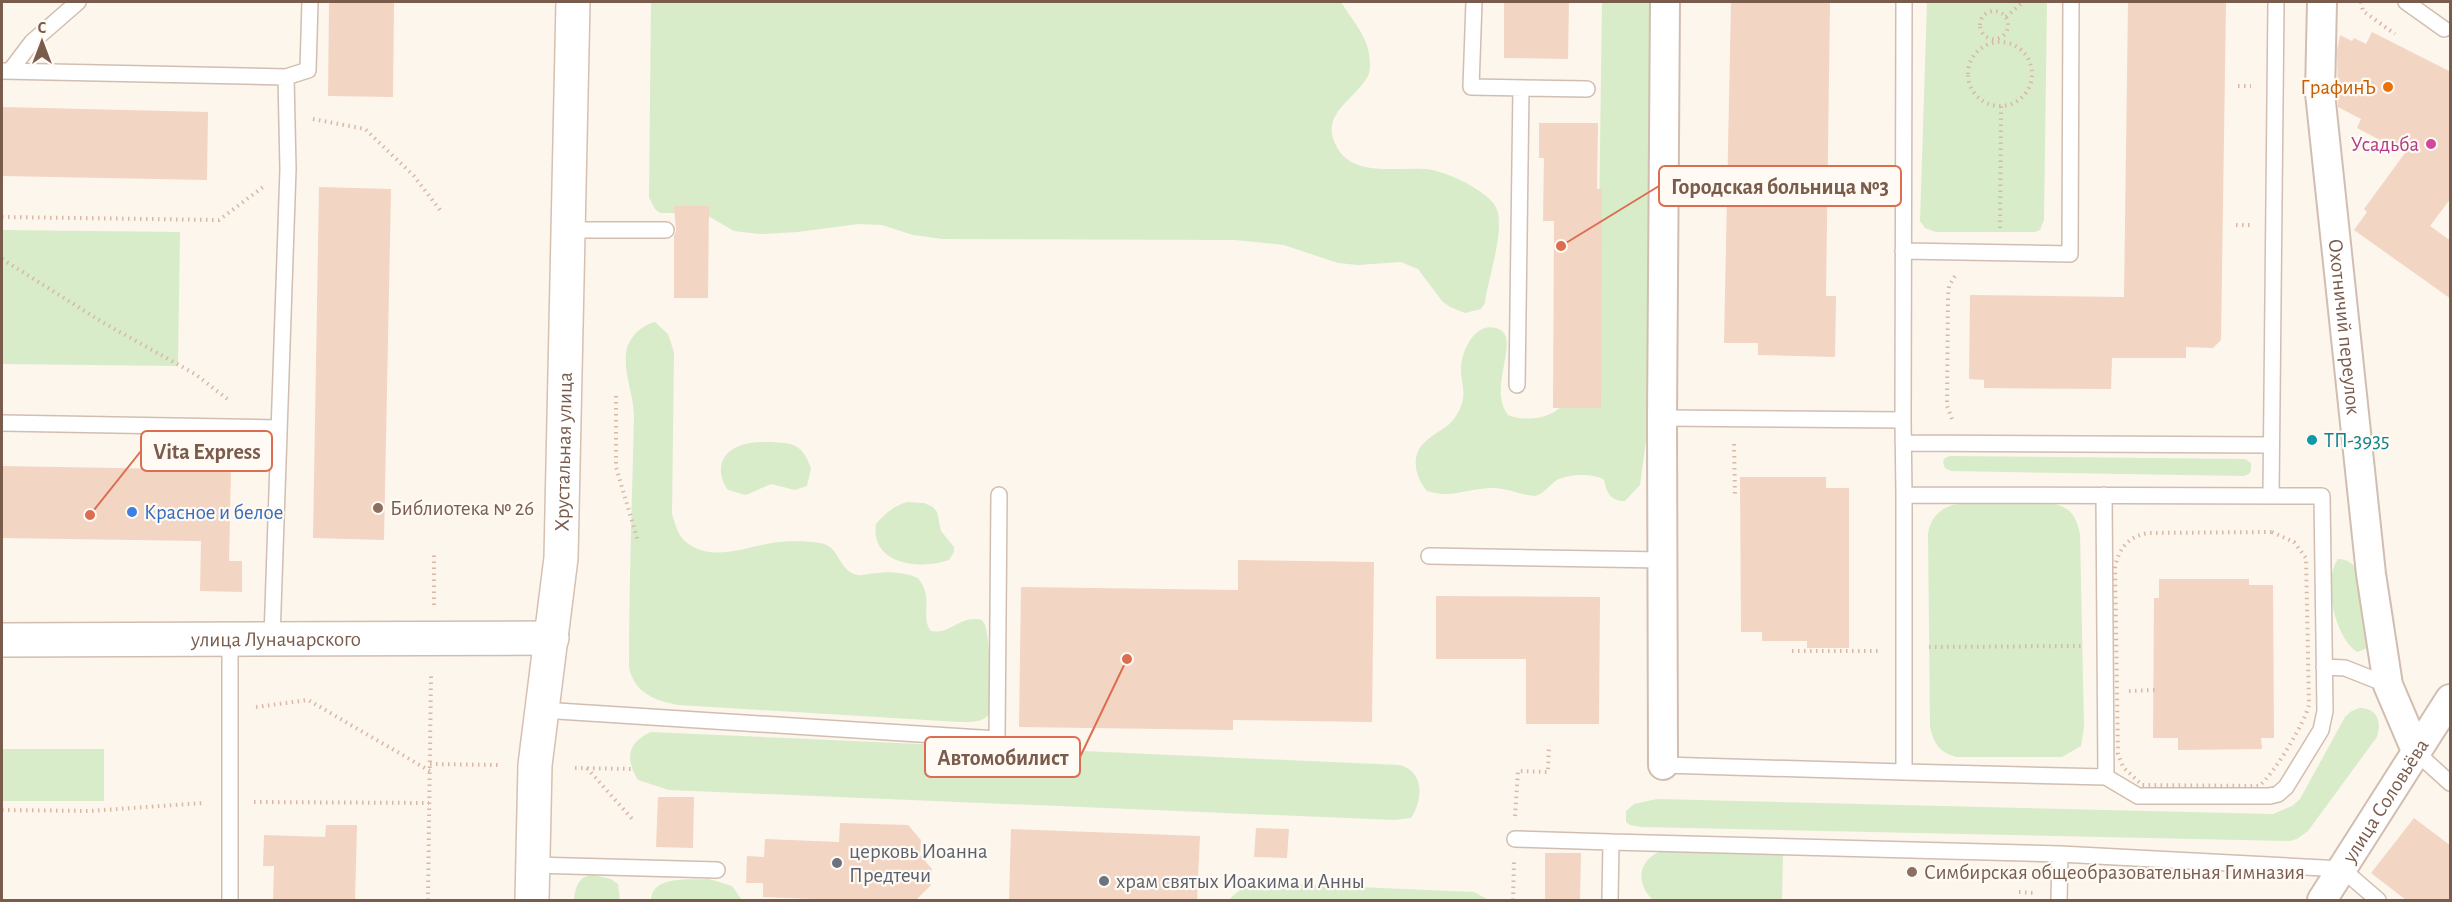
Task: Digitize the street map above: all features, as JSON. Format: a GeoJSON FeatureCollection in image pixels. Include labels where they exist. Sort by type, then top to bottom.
{"type":"FeatureCollection","features":[{"type":"Feature","properties":{"kind":"main road","name":"Хрустальная улица"},"geometry":{"type":"LineString","coordinates":[[532,900],[535,765],[561,558],[573,2]]}},
{"type":"Feature","properties":{"kind":"main road","name":"улица Луначарского"},"geometry":{"type":"LineString","coordinates":[[2,640],[552,638]]}},
{"type":"Feature","properties":{"kind":"street"},"geometry":{"type":"LineString","coordinates":[[1663,765],[1662,418],[1665,2]]}},
{"type":"Feature","properties":{"kind":"street","name":"Охотничий переулок"},"geometry":{"type":"LineString","coordinates":[[2322,2],[2320,93],[2371,574],[2388,685],[2417,753]]}},
{"type":"Feature","properties":{"kind":"street","name":"улица Соловьёва"},"geometry":{"type":"LineString","coordinates":[[2322,900],[2451,699]]}},
{"type":"Feature","properties":{"kind":"lane"},"geometry":{"type":"LineString","coordinates":[[6,71],[32,42],[78,2]]}},
{"type":"Feature","properties":{"kind":"lane"},"geometry":{"type":"LineString","coordinates":[[6,71],[286,77],[308,70],[310,2]]}},
{"type":"Feature","properties":{"kind":"lane"},"geometry":{"type":"LineString","coordinates":[[1474,2],[1471,87],[1587,89]]}},
{"type":"Feature","properties":{"kind":"lane"},"geometry":{"type":"LineString","coordinates":[[1904,2],[1904,772]]}},
{"type":"Feature","properties":{"kind":"lane"},"geometry":{"type":"LineString","coordinates":[[1903,251],[2070,254],[2071,2]]}},
{"type":"Feature","properties":{"kind":"lane"},"geometry":{"type":"LineString","coordinates":[[2271,496],[2276,2]]}},
{"type":"Feature","properties":{"kind":"lane"},"geometry":{"type":"LineString","coordinates":[[2406,2],[2444,29]]}},
{"type":"Feature","properties":{"kind":"lane"},"geometry":{"type":"LineString","coordinates":[[272,638],[288,169],[286,77]]}},
{"type":"Feature","properties":{"kind":"lane"},"geometry":{"type":"LineString","coordinates":[[1517,386],[1521,88]]}},
{"type":"Feature","properties":{"kind":"lane"},"geometry":{"type":"LineString","coordinates":[[569,230],[666,230]]}},
{"type":"Feature","properties":{"kind":"lane"},"geometry":{"type":"LineString","coordinates":[[1662,418],[1903,420]]}},
{"type":"Feature","properties":{"kind":"lane"},"geometry":{"type":"LineString","coordinates":[[2,423],[279,428]]}},
{"type":"Feature","properties":{"kind":"lane"},"geometry":{"type":"LineString","coordinates":[[1903,443],[2270,445]]}},
{"type":"Feature","properties":{"kind":"lane"},"geometry":{"type":"LineString","coordinates":[[542,710],[997,739],[999,495]]}},
{"type":"Feature","properties":{"kind":"lane"},"geometry":{"type":"LineString","coordinates":[[1663,765],[2106,777],[2138,796],[2270,796],[2278,794],[2286,787],[2321,730],[2325,711],[2322,496],[1904,495]]}},
{"type":"Feature","properties":{"kind":"lane"},"geometry":{"type":"LineString","coordinates":[[2104,495],[2106,777]]}},
{"type":"Feature","properties":{"kind":"lane"},"geometry":{"type":"LineString","coordinates":[[1429,556],[1662,560]]}},
{"type":"Feature","properties":{"kind":"lane"},"geometry":{"type":"LineString","coordinates":[[230,638],[230,900]]}},
{"type":"Feature","properties":{"kind":"lane"},"geometry":{"type":"LineString","coordinates":[[2324,667],[2345,668],[2388,685]]}},
{"type":"Feature","properties":{"kind":"lane"},"geometry":{"type":"LineString","coordinates":[[2417,753],[2451,783]]}},
{"type":"Feature","properties":{"kind":"lane"},"geometry":{"type":"LineString","coordinates":[[1515,839],[2060,854],[2342,869],[2378,900]]}},
{"type":"Feature","properties":{"kind":"lane"},"geometry":{"type":"LineString","coordinates":[[1610,900],[1611,842]]}},
{"type":"Feature","properties":{"kind":"lane"},"geometry":{"type":"LineString","coordinates":[[2059,900],[2060,854]]}},
{"type":"Feature","properties":{"kind":"lane"},"geometry":{"type":"LineString","coordinates":[[533,865],[717,870]]}},
{"type":"Feature","properties":{"kind":"path"},"geometry":{"type":"LineString","coordinates":[[2006,17],[2023,2]]}},
{"type":"Feature","properties":{"kind":"path"},"geometry":{"type":"LineString","coordinates":[[2361,2],[2363,11],[2394,34]]}},
{"type":"Feature","properties":{"kind":"path"},"geometry":{"type":"LineString","coordinates":[[1998,11],[2006,17],[2008,28],[2004,36],[1990,38],[1982,33],[1980,23],[1989,12],[1998,11]]}},
{"type":"Feature","properties":{"kind":"path"},"geometry":{"type":"LineString","coordinates":[[2000,42],[2010,44],[2026,55],[2032,73],[2027,92],[2020,99],[2001,106],[1982,100],[1975,93],[1970,85],[1969,74],[1970,64],[1982,48],[2000,42]]}},
{"type":"Feature","properties":{"kind":"path"},"geometry":{"type":"LineString","coordinates":[[2000,253],[2001,106]]}},
{"type":"Feature","properties":{"kind":"path"},"geometry":{"type":"LineString","coordinates":[[287,114],[365,129],[414,176],[440,210]]}},
{"type":"Feature","properties":{"kind":"path"},"geometry":{"type":"LineString","coordinates":[[2,217],[219,220],[288,169]]}},
{"type":"Feature","properties":{"kind":"path"},"geometry":{"type":"LineString","coordinates":[[2,259],[102,322],[195,374],[264,428]]}},
{"type":"Feature","properties":{"kind":"path"},"geometry":{"type":"LineString","coordinates":[[1953,422],[1947,406],[1948,296],[1949,286],[1959,271]]}},
{"type":"Feature","properties":{"kind":"path"},"geometry":{"type":"LineString","coordinates":[[616,396],[616,467],[638,541]]}},
{"type":"Feature","properties":{"kind":"path"},"geometry":{"type":"LineString","coordinates":[[1734,419],[1735,497]]}},
{"type":"Feature","properties":{"kind":"path"},"geometry":{"type":"LineString","coordinates":[[2272,532],[2287,537],[2300,549],[2306,558],[2307,566],[2309,705],[2303,720],[2269,777],[2259,786],[2148,787],[2142,785],[2130,776],[2119,762],[2117,691],[2115,568],[2121,549],[2129,541],[2139,534],[2148,533],[2272,532]]}},
{"type":"Feature","properties":{"kind":"path"},"geometry":{"type":"LineString","coordinates":[[434,554],[434,609]]}},
{"type":"Feature","properties":{"kind":"path"},"geometry":{"type":"LineString","coordinates":[[2082,635],[2082,657]]}},
{"type":"Feature","properties":{"kind":"path"},"geometry":{"type":"LineString","coordinates":[[1929,636],[1929,658]]}},
{"type":"Feature","properties":{"kind":"path"},"geometry":{"type":"LineString","coordinates":[[1792,651],[2082,646]]}},
{"type":"Feature","properties":{"kind":"path"},"geometry":{"type":"LineString","coordinates":[[428,900],[431,674]]}},
{"type":"Feature","properties":{"kind":"path"},"geometry":{"type":"LineString","coordinates":[[2117,691],[2156,690]]}},
{"type":"Feature","properties":{"kind":"path"},"geometry":{"type":"LineString","coordinates":[[249,707],[308,700],[430,771]]}},
{"type":"Feature","properties":{"kind":"path"},"geometry":{"type":"LineString","coordinates":[[430,764],[498,765]]}},
{"type":"Feature","properties":{"kind":"path"},"geometry":{"type":"LineString","coordinates":[[575,768],[634,770]]}},
{"type":"Feature","properties":{"kind":"path"},"geometry":{"type":"LineString","coordinates":[[587,768],[633,820]]}},
{"type":"Feature","properties":{"kind":"path"},"geometry":{"type":"LineString","coordinates":[[2,810],[89,811],[230,802],[429,803]]}},
{"type":"Feature","properties":{"kind":"green space"},"geometry":{"type":"Polygon","coordinates":[[[651,2],[1341,2],[1368,47],[1370,71],[1362,85],[1340,109],[1335,118],[1332,127],[1338,149],[1346,158],[1368,168],[1421,169],[1445,174],[1470,185],[1492,201],[1498,213],[1499,223],[1485,303],[1481,309],[1465,313],[1450,307],[1442,301],[1418,269],[1401,262],[1358,265],[1338,263],[1284,245],[1235,240],[943,239],[913,235],[882,225],[858,224],[798,232],[760,234],[734,231],[703,213],[660,213],[649,198],[651,2]]]}},
{"type":"Feature","properties":{"kind":"green space"},"geometry":{"type":"Polygon","coordinates":[[[1602,2],[1654,2],[1646,441],[1640,485],[1625,501],[1616,500],[1610,495],[1604,480],[1588,475],[1562,478],[1535,496],[1493,488],[1452,494],[1427,491],[1417,473],[1417,453],[1425,442],[1455,418],[1459,411],[1463,398],[1462,360],[1471,339],[1482,329],[1496,328],[1504,333],[1507,341],[1501,390],[1502,403],[1508,415],[1538,418],[1552,413],[1563,404],[1599,220],[1602,2]]]}},
{"type":"Feature","properties":{"kind":"green space"},"geometry":{"type":"Polygon","coordinates":[[[1927,2],[2047,2],[2044,220],[2040,230],[2035,232],[1936,232],[1925,228],[1920,221],[1927,2]]]}},
{"type":"Feature","properties":{"kind":"green space"},"geometry":{"type":"Polygon","coordinates":[[[2,230],[180,232],[178,366],[2,364],[2,230]]]}},
{"type":"Feature","properties":{"kind":"green space"},"geometry":{"type":"Polygon","coordinates":[[[655,322],[668,334],[674,352],[672,514],[683,539],[708,552],[731,551],[779,542],[820,543],[831,548],[847,570],[852,573],[862,575],[894,572],[918,578],[926,593],[926,619],[931,631],[944,630],[974,619],[982,620],[985,624],[991,708],[990,713],[984,719],[959,722],[679,705],[654,698],[636,683],[629,667],[634,417],[626,370],[626,354],[629,343],[636,334],[645,326],[655,322]]]}},
{"type":"Feature","properties":{"kind":"green space"},"geometry":{"type":"Polygon","coordinates":[[[770,442],[791,444],[800,449],[811,468],[807,486],[795,490],[771,484],[746,495],[728,490],[721,472],[726,455],[745,444],[770,442]]]}},
{"type":"Feature","properties":{"kind":"green space"},"geometry":{"type":"Polygon","coordinates":[[[1950,456],[2245,459],[2251,463],[2251,470],[2244,476],[1951,471],[1945,468],[1943,462],[1950,456]]]}},
{"type":"Feature","properties":{"kind":"green space"},"geometry":{"type":"Polygon","coordinates":[[[907,502],[924,503],[933,507],[937,512],[941,531],[954,547],[949,560],[938,563],[912,564],[889,556],[881,548],[876,538],[876,524],[890,510],[907,502]]]}},
{"type":"Feature","properties":{"kind":"green space"},"geometry":{"type":"Polygon","coordinates":[[[1957,504],[2054,504],[2069,511],[2077,523],[2080,534],[2084,727],[2081,746],[2062,757],[1957,757],[1942,750],[1934,738],[1930,727],[1928,534],[1937,514],[1957,504]]]}},
{"type":"Feature","properties":{"kind":"green space"},"geometry":{"type":"Polygon","coordinates":[[[2338,559],[2349,562],[2357,569],[2365,594],[2368,648],[2357,652],[2342,635],[2333,608],[2331,581],[2338,559]]]}},
{"type":"Feature","properties":{"kind":"green space"},"geometry":{"type":"Polygon","coordinates":[[[2359,708],[2370,710],[2377,716],[2379,726],[2377,737],[2308,831],[2297,839],[2289,841],[1641,827],[1626,822],[1626,811],[1634,804],[1657,799],[2273,814],[2292,806],[2300,799],[2345,717],[2359,708]]]}},
{"type":"Feature","properties":{"kind":"green space"},"geometry":{"type":"Polygon","coordinates":[[[651,732],[1399,765],[1414,773],[1419,795],[1411,818],[1394,820],[669,790],[638,780],[631,765],[633,746],[651,732]]]}},
{"type":"Feature","properties":{"kind":"green space"},"geometry":{"type":"Polygon","coordinates":[[[3,749],[104,749],[104,801],[2,801],[3,749]]]}},
{"type":"Feature","properties":{"kind":"green space"},"geometry":{"type":"Polygon","coordinates":[[[1668,849],[1783,853],[1782,900],[1653,900],[1643,884],[1642,869],[1651,857],[1668,849]]]}},
{"type":"Feature","properties":{"kind":"green space"},"geometry":{"type":"Polygon","coordinates":[[[594,875],[611,879],[618,884],[620,900],[574,900],[575,891],[581,879],[594,875]]]}},
{"type":"Feature","properties":{"kind":"green space"},"geometry":{"type":"Polygon","coordinates":[[[709,879],[732,886],[742,900],[651,900],[658,886],[673,880],[709,879]]]}},
{"type":"Feature","properties":{"kind":"green space"},"geometry":{"type":"Polygon","coordinates":[[[1262,883],[1474,892],[1489,900],[1229,900],[1244,888],[1262,883]]]}},
{"type":"Feature","properties":{"kind":"building"},"geometry":{"type":"Polygon","coordinates":[[[329,2],[394,2],[393,97],[328,96],[329,2]]]}},
{"type":"Feature","properties":{"kind":"building"},"geometry":{"type":"Polygon","coordinates":[[[1504,2],[1569,2],[1568,59],[1504,58],[1504,2]]]}},
{"type":"Feature","properties":{"kind":"building"},"geometry":{"type":"Polygon","coordinates":[[[1731,2],[1830,2],[1826,296],[1836,296],[1835,357],[1758,355],[1758,343],[1724,343],[1731,2]]]}},
{"type":"Feature","properties":{"kind":"building"},"geometry":{"type":"Polygon","coordinates":[[[2128,2],[2226,2],[2221,340],[2213,348],[2186,347],[2186,358],[2112,358],[2111,389],[1984,388],[1984,380],[1969,379],[1970,295],[2124,297],[2128,2]]]}},
{"type":"Feature","properties":{"kind":"building"},"geometry":{"type":"Polygon","coordinates":[[[2372,32],[2451,72],[2451,198],[2430,226],[2451,241],[2451,299],[2354,230],[2367,212],[2364,209],[2405,153],[2357,128],[2361,119],[2338,107],[2337,50],[2340,35],[2366,44],[2372,32]]]}},
{"type":"Feature","properties":{"kind":"building"},"geometry":{"type":"Polygon","coordinates":[[[2,107],[208,112],[207,180],[2,176],[2,107]]]}},
{"type":"Feature","properties":{"kind":"building"},"geometry":{"type":"Polygon","coordinates":[[[1539,123],[1598,123],[1597,189],[1602,189],[1601,408],[1553,408],[1554,221],[1543,221],[1544,158],[1539,158],[1539,123]]]}},
{"type":"Feature","properties":{"kind":"building"},"geometry":{"type":"Polygon","coordinates":[[[319,187],[391,189],[384,540],[313,538],[319,187]]]}},
{"type":"Feature","properties":{"kind":"building"},"geometry":{"type":"Polygon","coordinates":[[[674,206],[709,206],[708,298],[674,298],[674,236],[676,231],[674,206]]]}},
{"type":"Feature","properties":{"kind":"building"},"geometry":{"type":"Polygon","coordinates":[[[2,466],[231,470],[229,561],[242,561],[242,592],[200,591],[201,541],[2,538],[2,466]]]}},
{"type":"Feature","properties":{"kind":"building"},"geometry":{"type":"Polygon","coordinates":[[[1740,477],[1826,477],[1826,488],[1849,488],[1849,648],[1807,648],[1807,641],[1762,641],[1762,632],[1741,632],[1740,477]]]}},
{"type":"Feature","properties":{"kind":"building"},"geometry":{"type":"Polygon","coordinates":[[[1238,560],[1374,562],[1372,722],[1233,720],[1233,730],[1019,727],[1021,587],[1238,590],[1238,560]]]}},
{"type":"Feature","properties":{"kind":"building"},"geometry":{"type":"Polygon","coordinates":[[[2159,579],[2249,579],[2249,585],[2273,585],[2274,738],[2261,738],[2262,749],[2178,750],[2178,738],[2153,738],[2154,598],[2159,598],[2159,579]]]}},
{"type":"Feature","properties":{"kind":"building"},"geometry":{"type":"Polygon","coordinates":[[[1436,596],[1600,597],[1599,724],[1526,724],[1526,659],[1436,659],[1436,596]]]}},
{"type":"Feature","properties":{"kind":"building"},"geometry":{"type":"Polygon","coordinates":[[[658,797],[694,797],[693,848],[656,847],[658,797]]]}},
{"type":"Feature","properties":{"kind":"building"},"geometry":{"type":"Polygon","coordinates":[[[2414,818],[2451,846],[2451,900],[2406,900],[2371,873],[2414,818]]]}},
{"type":"Feature","properties":{"kind":"building","name":"церковь Иоанна Предтечи"},"geometry":{"type":"Polygon","coordinates":[[[840,823],[908,825],[921,840],[920,855],[932,869],[931,885],[916,900],[839,900],[763,897],[763,883],[746,883],[747,856],[764,857],[765,839],[839,842],[840,823]]]}},
{"type":"Feature","properties":{"kind":"building"},"geometry":{"type":"Polygon","coordinates":[[[326,825],[357,825],[355,900],[273,900],[274,866],[263,866],[264,835],[325,837],[326,825]]]}},
{"type":"Feature","properties":{"kind":"building"},"geometry":{"type":"Polygon","coordinates":[[[1256,828],[1289,829],[1287,858],[1254,857],[1256,828]]]}},
{"type":"Feature","properties":{"kind":"building","name":"храм святых Иоакима и Анны"},"geometry":{"type":"Polygon","coordinates":[[[1011,829],[1200,836],[1197,900],[1009,900],[1011,829]]]}},
{"type":"Feature","properties":{"kind":"building"},"geometry":{"type":"Polygon","coordinates":[[[1545,853],[1581,853],[1580,900],[1545,900],[1545,853]]]}},
{"type":"Feature","properties":{"kind":"place","name":"ГрафинЪ"},"geometry":{"type":"Point","coordinates":[2388,87]}},
{"type":"Feature","properties":{"kind":"place","name":"Усадьба"},"geometry":{"type":"Point","coordinates":[2431,144]}},
{"type":"Feature","properties":{"kind":"place","name":"Городская больница №3"},"geometry":{"type":"Point","coordinates":[1561,246]}},
{"type":"Feature","properties":{"kind":"place","name":"ТП-3935"},"geometry":{"type":"Point","coordinates":[2312,440]}},
{"type":"Feature","properties":{"kind":"place","name":"Библиотека № 26"},"geometry":{"type":"Point","coordinates":[378,508]}},
{"type":"Feature","properties":{"kind":"place","name":"Красное и белое"},"geometry":{"type":"Point","coordinates":[132,512]}},
{"type":"Feature","properties":{"kind":"place","name":"Vita Express"},"geometry":{"type":"Point","coordinates":[90,515]}},
{"type":"Feature","properties":{"kind":"place","name":"Автомобилист"},"geometry":{"type":"Point","coordinates":[1127,659]}},
{"type":"Feature","properties":{"kind":"place","name":"церковь Иоанна Предтечи"},"geometry":{"type":"Point","coordinates":[837,863]}},
{"type":"Feature","properties":{"kind":"place","name":"Симбирская общеобразовательная Гимназия"},"geometry":{"type":"Point","coordinates":[1912,872]}},
{"type":"Feature","properties":{"kind":"place","name":"храм святых Иоакима и Анны"},"geometry":{"type":"Point","coordinates":[1104,881]}}]}
